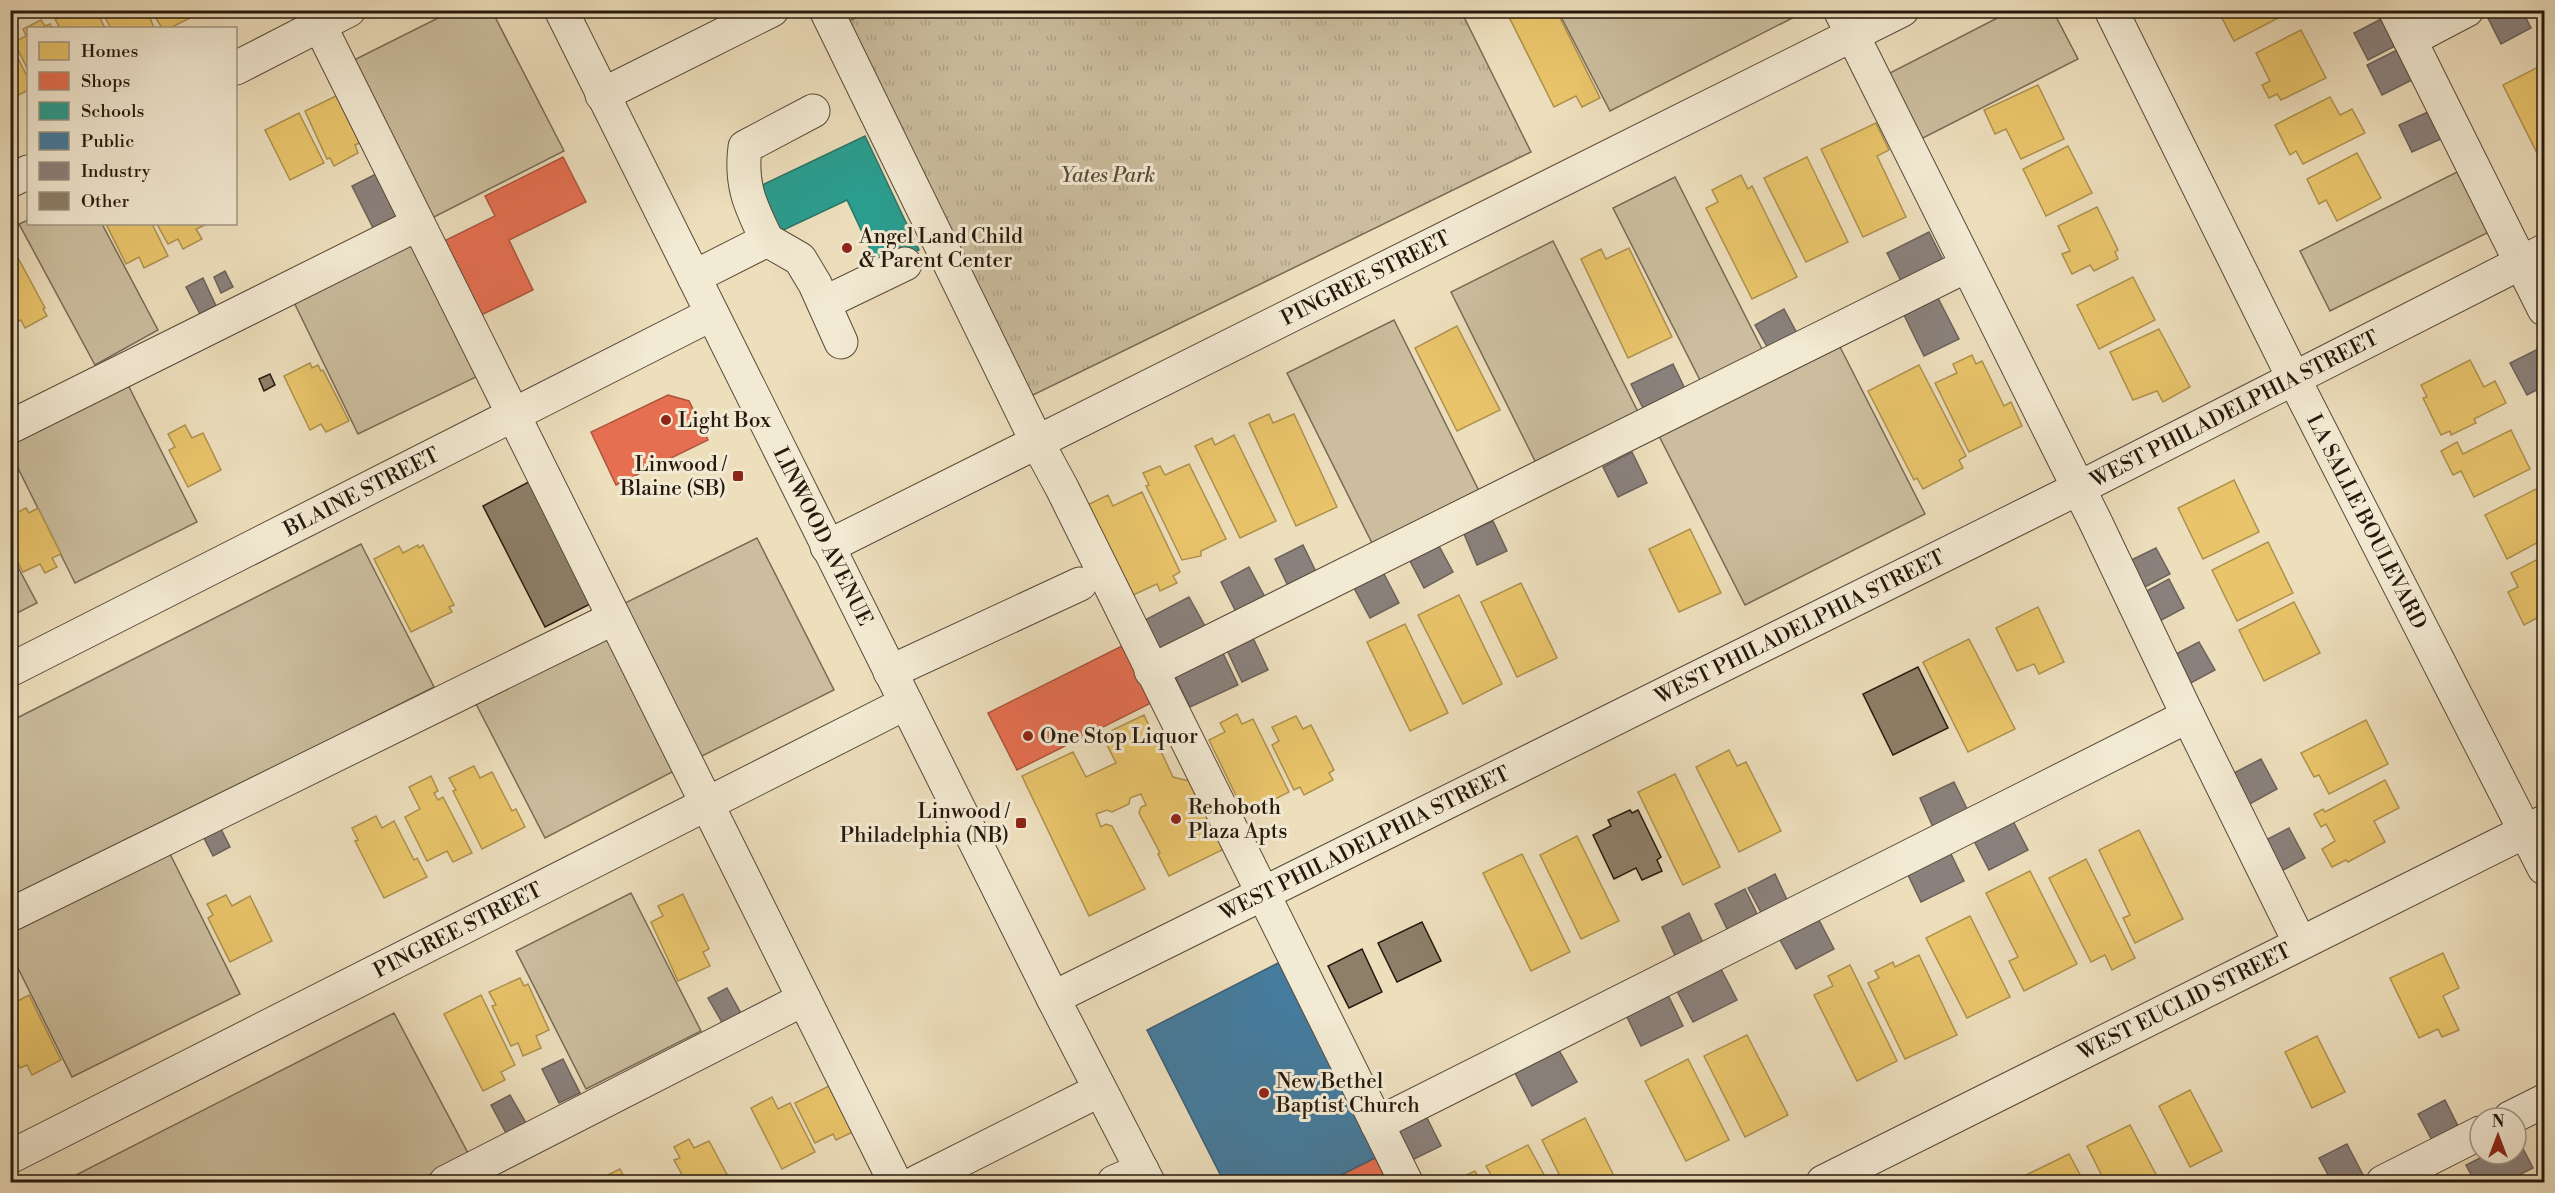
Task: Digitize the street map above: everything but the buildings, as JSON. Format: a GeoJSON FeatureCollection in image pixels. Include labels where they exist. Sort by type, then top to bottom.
{"type":"FeatureCollection","features":[{"type":"Feature","properties":{"kind":"street"},"geometry":{"type":"LineString","coordinates":[[237,67],[316,18],[349,10]]}},
{"type":"Feature","properties":{"kind":"street","name":"LINWOOD AVENUE"},"geometry":{"type":"LineString","coordinates":[[561,10],[1100,1090],[1135,1178]]}},
{"type":"Feature","properties":{"kind":"street"},"geometry":{"type":"LineString","coordinates":[[602,95],[772,10]]}},
{"type":"Feature","properties":{"kind":"street"},"geometry":{"type":"LineString","coordinates":[[826,10],[1037,442],[1062,488],[1406,1182]]}},
{"type":"Feature","properties":{"kind":"street","name":"PINGREE STREET"},"geometry":{"type":"LineString","coordinates":[[827,547],[1037,442],[1846,23],[1902,10]]}},
{"type":"Feature","properties":{"kind":"street","name":"LA SALLE BOULEVARD"},"geometry":{"type":"LineString","coordinates":[[2111,10],[2294,379],[2535,827],[2544,868]]}},
{"type":"Feature","properties":{"kind":"street"},"geometry":{"type":"LineString","coordinates":[[2396,10],[2410,40],[2533,257],[2544,309]]}},
{"type":"Feature","properties":{"kind":"street"},"geometry":{"type":"LineString","coordinates":[[2410,40],[2467,10]]}},
{"type":"Feature","properties":{"kind":"street"},"geometry":{"type":"LineString","coordinates":[[316,18],[895,1182]]}},
{"type":"Feature","properties":{"kind":"street"},"geometry":{"type":"LineString","coordinates":[[1846,23],[2078,488],[2300,943]]}},
{"type":"Feature","properties":{"kind":"street"},"geometry":{"type":"LineString","coordinates":[[813,111],[745,147],[743,163],[747,197],[767,240],[800,259],[810,274],[841,342]]}},
{"type":"Feature","properties":{"kind":"street"},"geometry":{"type":"LineString","coordinates":[[10,181],[27,172]]}},
{"type":"Feature","properties":{"kind":"street"},"geometry":{"type":"LineString","coordinates":[[10,427],[418,224]]}},
{"type":"Feature","properties":{"kind":"street"},"geometry":{"type":"LineString","coordinates":[[694,277],[767,240]]}},
{"type":"Feature","properties":{"kind":"street","name":"WEST PHILADELPHIA STREET"},"geometry":{"type":"LineString","coordinates":[[1053,998],[2078,488],[2533,257]]}},
{"type":"Feature","properties":{"kind":"street"},"geometry":{"type":"LineString","coordinates":[[824,303],[905,264]]}},
{"type":"Feature","properties":{"kind":"street"},"geometry":{"type":"LineString","coordinates":[[1151,671],[1966,266]]}},
{"type":"Feature","properties":{"kind":"street","name":"BLAINE STREET"},"geometry":{"type":"LineString","coordinates":[[10,670],[712,314]]}},
{"type":"Feature","properties":{"kind":"street"},"geometry":{"type":"LineString","coordinates":[[890,672],[1080,584]]}},
{"type":"Feature","properties":{"kind":"street"},"geometry":{"type":"LineString","coordinates":[[10,915],[614,618]]}},
{"type":"Feature","properties":{"kind":"street","name":"PINGREE STREET"},"geometry":{"type":"LineString","coordinates":[[10,1157],[906,703]]}},
{"type":"Feature","properties":{"kind":"street"},"geometry":{"type":"LineString","coordinates":[[1377,1124],[2188,716]]}},
{"type":"Feature","properties":{"kind":"street","name":"WEST EUCLID STREET"},"geometry":{"type":"LineString","coordinates":[[1824,1182],[2535,827]]}},
{"type":"Feature","properties":{"kind":"street"},"geometry":{"type":"LineString","coordinates":[[446,1182],[804,999]]}},
{"type":"Feature","properties":{"kind":"street"},"geometry":{"type":"LineString","coordinates":[[917,1182],[1100,1090]]}},
{"type":"Feature","properties":{"kind":"street"},"geometry":{"type":"LineString","coordinates":[[2528,1109],[2544,1101]]}},
{"type":"Feature","properties":{"kind":"street"},"geometry":{"type":"LineString","coordinates":[[2383,1182],[2468,1139]]}},
{"type":"Feature","properties":{"kind":"green space","name":"Yates Park"},"geometry":{"type":"Polygon","coordinates":[[[871,10],[1461,11],[1531,152],[1031,396],[847,22],[871,10]]]}},
{"type":"Feature","properties":{"kind":"green space"},"geometry":{"type":"Polygon","coordinates":[[[452,11],[492,11],[564,151],[432,218],[352,61],[452,11]]]}},
{"type":"Feature","properties":{"kind":"green space"},"geometry":{"type":"Polygon","coordinates":[[[1558,11],[1806,11],[1610,111],[1558,11]]]}},
{"type":"Feature","properties":{"kind":"green space"},"geometry":{"type":"Polygon","coordinates":[[[2011,11],[2053,11],[2078,59],[1917,141],[1884,76],[2011,11]]]}},
{"type":"Feature","properties":{"kind":"green space"},"geometry":{"type":"Polygon","coordinates":[[[2461,170],[2491,231],[2330,311],[2300,251],[2461,170]]]}},
{"type":"Feature","properties":{"kind":"green space"},"geometry":{"type":"Polygon","coordinates":[[[1675,177],[1764,353],[1702,384],[1613,208],[1675,177]]]}},
{"type":"Feature","properties":{"kind":"green space"},"geometry":{"type":"Polygon","coordinates":[[[27,220],[27,225],[103,225],[158,330],[95,365],[19,224],[27,220]]]}},
{"type":"Feature","properties":{"kind":"green space"},"geometry":{"type":"Polygon","coordinates":[[[409,235],[478,376],[358,434],[290,294],[409,235]]]}},
{"type":"Feature","properties":{"kind":"green space"},"geometry":{"type":"Polygon","coordinates":[[[1553,241],[1639,414],[1537,465],[1451,292],[1553,241]]]}},
{"type":"Feature","properties":{"kind":"green space"},"geometry":{"type":"Polygon","coordinates":[[[1394,320],[1480,493],[1373,545],[1287,373],[1394,320]]]}},
{"type":"Feature","properties":{"kind":"green space"},"geometry":{"type":"Polygon","coordinates":[[[1837,341],[1925,514],[1745,605],[1657,432],[1837,341]]]}},
{"type":"Feature","properties":{"kind":"green space"},"geometry":{"type":"Polygon","coordinates":[[[125,379],[197,522],[75,583],[11,454],[11,435],[125,379]]]}},
{"type":"Feature","properties":{"kind":"green space"},"geometry":{"type":"Polygon","coordinates":[[[757,538],[834,690],[698,758],[621,605],[757,538]]]}},
{"type":"Feature","properties":{"kind":"green space"},"geometry":{"type":"Polygon","coordinates":[[[361,544],[434,687],[11,900],[11,721],[361,544]]]}},
{"type":"Feature","properties":{"kind":"green space"},"geometry":{"type":"Polygon","coordinates":[[[10,552],[37,603],[11,616],[10,616],[10,552]]]}},
{"type":"Feature","properties":{"kind":"green space"},"geometry":{"type":"Polygon","coordinates":[[[606,632],[678,769],[545,838],[474,700],[606,632]]]}},
{"type":"Feature","properties":{"kind":"green space"},"geometry":{"type":"Polygon","coordinates":[[[168,850],[240,994],[72,1077],[11,954],[11,928],[168,850]]]}},
{"type":"Feature","properties":{"kind":"green space"},"geometry":{"type":"Polygon","coordinates":[[[631,893],[701,1031],[586,1089],[516,951],[631,893]]]}},
{"type":"Feature","properties":{"kind":"green space"},"geometry":{"type":"Polygon","coordinates":[[[394,1013],[469,1155],[415,1182],[72,1182],[70,1178],[394,1013]]]}},
{"type":"Feature","properties":{"kind":"place","name":"Angel Land Child & Parent Center"},"geometry":{"type":"Point","coordinates":[847,248]}},
{"type":"Feature","properties":{"kind":"place","name":"Light Box"},"geometry":{"type":"Point","coordinates":[666,420]}},
{"type":"Feature","properties":{"kind":"place","name":"Linwood / Blaine (SB)"},"geometry":{"type":"Point","coordinates":[738,476]}},
{"type":"Feature","properties":{"kind":"place","name":"One Stop Liquor"},"geometry":{"type":"Point","coordinates":[1028,736]}},
{"type":"Feature","properties":{"kind":"place","name":"Rehoboth Plaza Apts"},"geometry":{"type":"Point","coordinates":[1176,819]}},
{"type":"Feature","properties":{"kind":"place","name":"Linwood / Philadelphia (NB)"},"geometry":{"type":"Point","coordinates":[1021,823]}},
{"type":"Feature","properties":{"kind":"place","name":"New Bethel Baptist Church"},"geometry":{"type":"Point","coordinates":[1264,1093]}}]}
